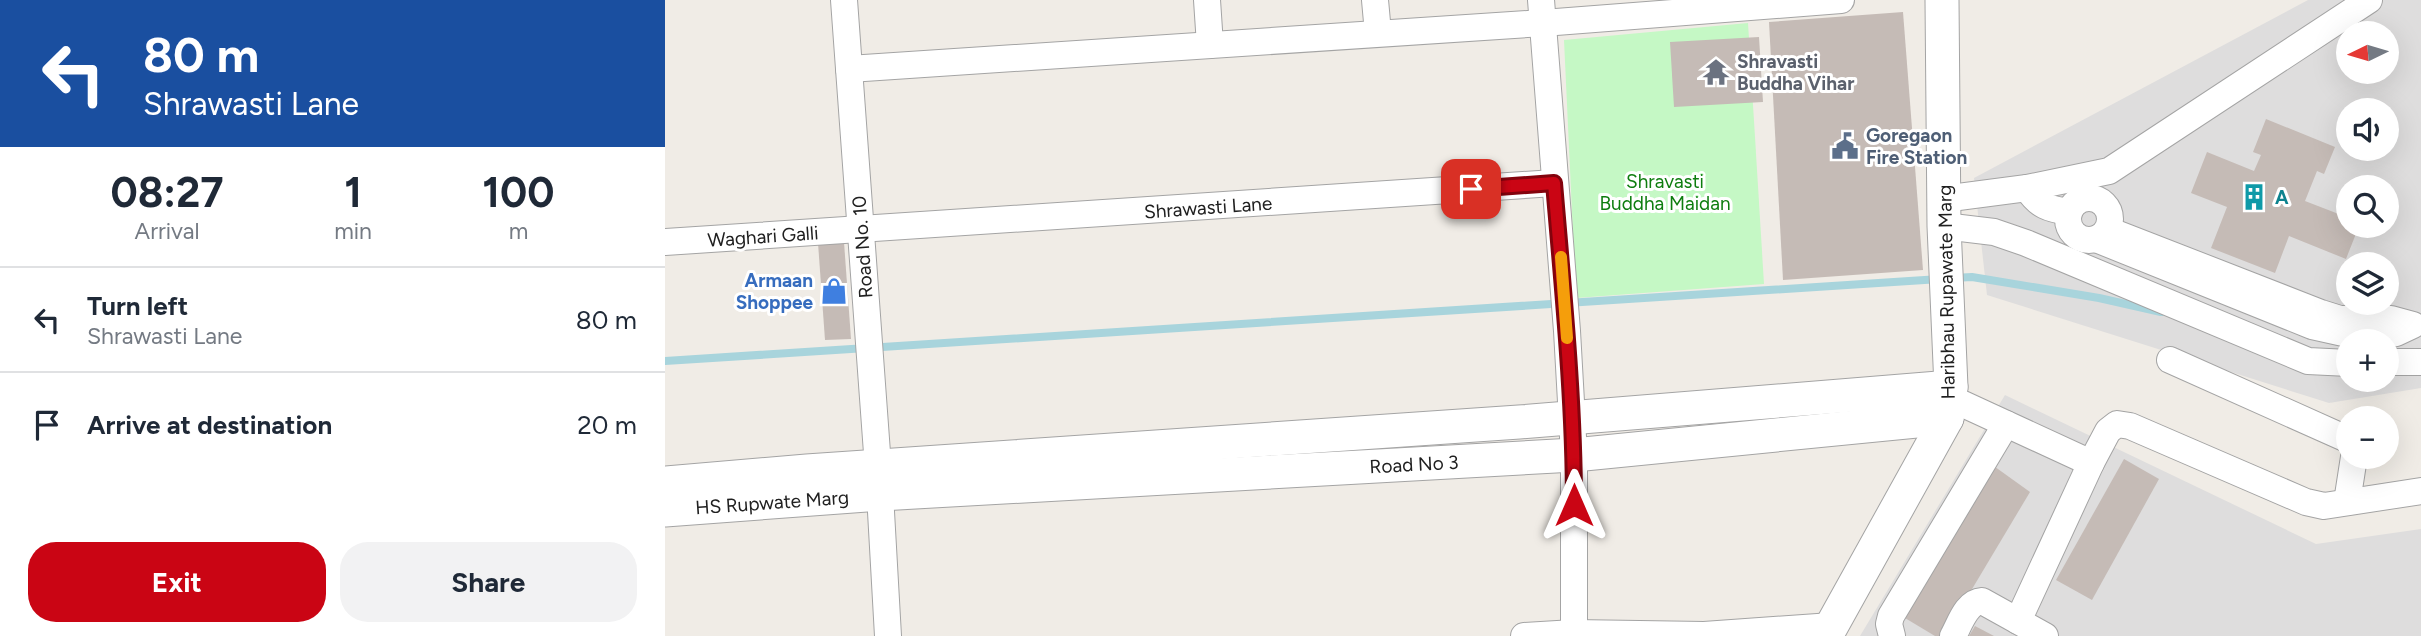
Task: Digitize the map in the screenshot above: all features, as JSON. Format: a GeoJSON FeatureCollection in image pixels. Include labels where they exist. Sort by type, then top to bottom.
{"type":"FeatureCollection","features":[{"type":"Feature","properties":{"kind":"street","name":"Road No. 10"},"geometry":{"type":"LineString","coordinates":[[844,0],[888,636]]}},
{"type":"Feature","properties":{"kind":"street"},"geometry":{"type":"LineString","coordinates":[[1207,0],[1210,45]]}},
{"type":"Feature","properties":{"kind":"street"},"geometry":{"type":"LineString","coordinates":[[1375,0],[1378,33]]}},
{"type":"Feature","properties":{"kind":"street"},"geometry":{"type":"LineString","coordinates":[[849,69],[1378,33],[1542,11],[1841,0]]}},
{"type":"Feature","properties":{"kind":"street","name":"Haribhau Rupawate Marg"},"geometry":{"type":"LineString","coordinates":[[1829,631],[1949,401],[1942,0]]}},
{"type":"Feature","properties":{"kind":"street"},"geometry":{"type":"LineString","coordinates":[[1944,212],[2027,188],[2109,171],[2369,0]]}},
{"type":"Feature","properties":{"kind":"street"},"geometry":{"type":"LineString","coordinates":[[1542,11],[1574,455],[1573,634]]}},
{"type":"Feature","properties":{"kind":"street"},"geometry":{"type":"LineString","coordinates":[[2103,275],[2109,171]]}},
{"type":"Feature","properties":{"kind":"street","name":"Shrawasti Lane"},"geometry":{"type":"LineString","coordinates":[[861,230],[1554,183]]}},
{"type":"Feature","properties":{"kind":"street"},"geometry":{"type":"LineString","coordinates":[[2027,188],[2040,204],[2069,212],[2072,231],[2083,239],[2106,230],[2340,319],[2391,319],[2417,324]]}},
{"type":"Feature","properties":{"kind":"street"},"geometry":{"type":"LineString","coordinates":[[1944,212],[2027,243],[2308,361],[2336,362]]}},
{"type":"Feature","properties":{"kind":"street","name":"Waghari Galli"},"geometry":{"type":"LineString","coordinates":[[665,242],[861,230]]}},
{"type":"Feature","properties":{"kind":"street"},"geometry":{"type":"LineString","coordinates":[[2170,360],[2336,434]]}},
{"type":"Feature","properties":{"kind":"street"},"geometry":{"type":"LineString","coordinates":[[2399,362],[2421,362]]}},
{"type":"Feature","properties":{"kind":"street"},"geometry":{"type":"LineString","coordinates":[[879,480],[1572,417],[1949,401],[2091,463]]}},
{"type":"Feature","properties":{"kind":"street","name":"Road No 3"},"geometry":{"type":"LineString","coordinates":[[879,480],[1574,455],[1949,401]]}},
{"type":"Feature","properties":{"kind":"street"},"geometry":{"type":"LineString","coordinates":[[1892,636],[1889,624],[1891,617],[2006,424]]}},
{"type":"Feature","properties":{"kind":"street"},"geometry":{"type":"LineString","coordinates":[[2018,621],[2091,463],[2108,431],[2117,424],[2130,426],[2306,502],[2324,506],[2421,491]]}},
{"type":"Feature","properties":{"kind":"street"},"geometry":{"type":"LineString","coordinates":[[2347,502],[2352,469]]}},
{"type":"Feature","properties":{"kind":"street","name":"HS Rupwate Marg"},"geometry":{"type":"LineString","coordinates":[[672,496],[879,480]]}},
{"type":"Feature","properties":{"kind":"street"},"geometry":{"type":"LineString","coordinates":[[1953,636],[1971,604],[1977,601],[1982,601],[2045,636]]}},
{"type":"Feature","properties":{"kind":"street"},"geometry":{"type":"LineString","coordinates":[[1524,636],[1829,631]]}},
{"type":"Feature","properties":{"kind":"shaded area"},"geometry":{"type":"Polygon","coordinates":[[[2308,0],[2421,0],[2421,388],[2399,392],[2399,329],[2336,329],[2336,392],[2396,392],[2329,403],[1987,295],[1974,178],[2308,0]]]}},
{"type":"Feature","properties":{"kind":"shaded area"},"geometry":{"type":"Polygon","coordinates":[[[2005,395],[2316,544],[2421,529],[2421,636],[1860,636],[2005,395]]]}},
{"type":"Feature","properties":{"kind":"green space","name":"Shravasti Buddha Maidan"},"geometry":{"type":"Polygon","coordinates":[[[1748,23],[1764,284],[1576,298],[1564,40],[1748,23]]]}},
{"type":"Feature","properties":{"kind":"building","name":"Goregaon Fire Station"},"geometry":{"type":"Polygon","coordinates":[[[1903,12],[1923,270],[1783,280],[1769,22],[1903,12]]]}},
{"type":"Feature","properties":{"kind":"building","name":"Shravasti Buddha Vihar"},"geometry":{"type":"Polygon","coordinates":[[[1759,37],[1763,102],[1674,107],[1670,42],[1759,37]]]}},
{"type":"Feature","properties":{"kind":"building","name":"A"},"geometry":{"type":"Polygon","coordinates":[[[2266,119],[2335,147],[2324,174],[2317,171],[2305,201],[2336,213],[2336,238],[2354,238],[2349,252],[2336,252],[2336,255],[2289,236],[2275,273],[2211,248],[2227,207],[2191,193],[2207,152],[2254,171],[2261,155],[2253,152],[2266,119]]]}},
{"type":"Feature","properties":{"kind":"building","name":"Armaan Shoppee"},"geometry":{"type":"Polygon","coordinates":[[[844,242],[851,339],[825,340],[818,243],[844,242]]]}},
{"type":"Feature","properties":{"kind":"building"},"geometry":{"type":"Polygon","coordinates":[[[2124,459],[2159,479],[2092,600],[2056,580],[2124,459]]]}},
{"type":"Feature","properties":{"kind":"building"},"geometry":{"type":"Polygon","coordinates":[[[1991,464],[2030,492],[1944,636],[1935,636],[1900,615],[1991,464]]]}},
{"type":"Feature","properties":{"kind":"building"},"geometry":{"type":"Polygon","coordinates":[[[1975,626],[1994,636],[1969,636],[1975,626]]]}},
{"type":"Feature","properties":{"kind":"waterway"},"geometry":{"type":"LineString","coordinates":[[1953,278],[1972,277],[2099,298],[2161,312]]}},
{"type":"Feature","properties":{"kind":"waterway"},"geometry":{"type":"LineString","coordinates":[[665,361],[1940,279]]}},
{"type":"Feature","properties":{"kind":"slow traffic"},"geometry":{"type":"LineString","coordinates":[[1561,257],[1567,338]]}},
{"type":"Feature","properties":{"kind":"place","name":"Shravasti Buddha Vihar"},"geometry":{"type":"Point","coordinates":[1716,72]}},
{"type":"Feature","properties":{"kind":"place","name":"Goregaon Fire Station"},"geometry":{"type":"Point","coordinates":[1845,146]}},
{"type":"Feature","properties":{"kind":"place","name":"A"},"geometry":{"type":"Point","coordinates":[2254,197]}},
{"type":"Feature","properties":{"kind":"place","name":"Armaan Shoppee"},"geometry":{"type":"Point","coordinates":[834,291]}},
{"type":"Feature","properties":{"kind":"route"},"geometry":{"type":"LineString","coordinates":[[1471,189],[1554,183],[1567,331],[1574,505]]}}]}
